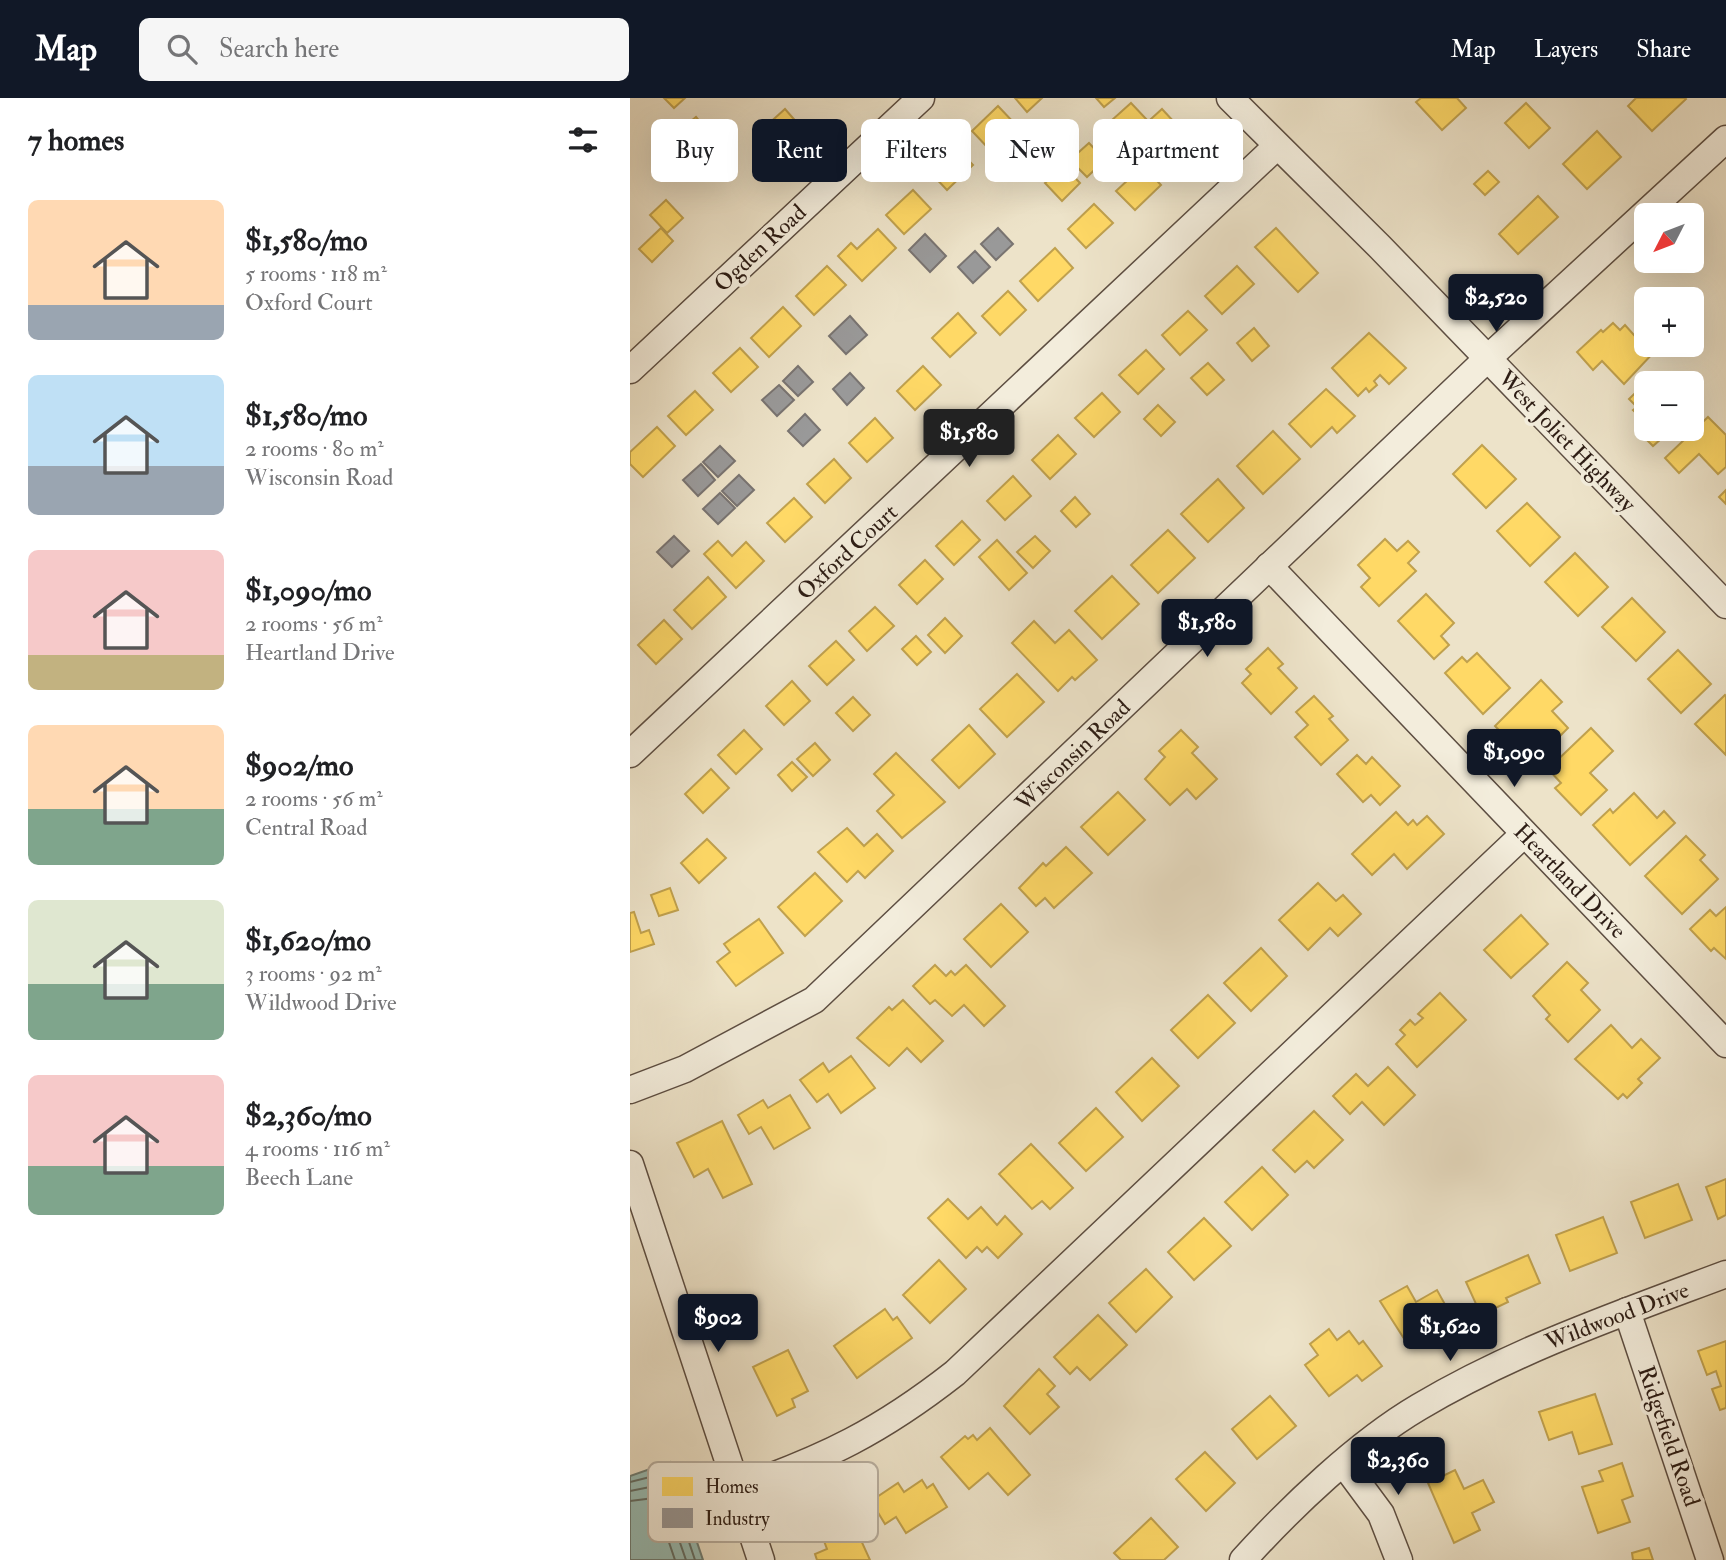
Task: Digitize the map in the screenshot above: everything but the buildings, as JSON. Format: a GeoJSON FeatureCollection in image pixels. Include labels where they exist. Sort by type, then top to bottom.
{"type":"FeatureCollection","features":[{"type":"Feature","properties":{"kind":"street","name":"Ogden Road"},"geometry":{"type":"LineString","coordinates":[[630,370],[921,98]]}},
{"type":"Feature","properties":{"kind":"street","name":"West Joliet Highway"},"geometry":{"type":"LineString","coordinates":[[1230,98],[1726,605]]}},
{"type":"Feature","properties":{"kind":"street","name":"Wisconsin Road"},"geometry":{"type":"LineString","coordinates":[[630,1090],[685,1069],[814,1000],[1488,359],[1726,139]]}},
{"type":"Feature","properties":{"kind":"street","name":"Oxford Court"},"geometry":{"type":"LineString","coordinates":[[630,754],[1277,146]]}},
{"type":"Feature","properties":{"kind":"street","name":"Heartland Drive"},"geometry":{"type":"LineString","coordinates":[[1269,566],[1726,1044]]}},
{"type":"Feature","properties":{"kind":"street"},"geometry":{"type":"LineString","coordinates":[[805,1462],[858,1441],[890,1422],[955,1373],[1524,834]]}},
{"type":"Feature","properties":{"kind":"street"},"geometry":{"type":"LineString","coordinates":[[630,1164],[728,1462]]}},
{"type":"Feature","properties":{"kind":"street","name":"Wildwood Drive"},"geometry":{"type":"LineString","coordinates":[[1243,1560],[1281,1519],[1344,1464],[1417,1408],[1508,1359],[1726,1274]]}},
{"type":"Feature","properties":{"kind":"street","name":"Ridgefield Road"},"geometry":{"type":"LineString","coordinates":[[1627,1311],[1710,1560]]}},
{"type":"Feature","properties":{"kind":"street"},"geometry":{"type":"LineString","coordinates":[[1344,1464],[1381,1514],[1399,1560]]}},
{"type":"Feature","properties":{"kind":"street"},"geometry":{"type":"LineString","coordinates":[[755,1542],[761,1560]]}},
{"type":"Feature","properties":{"kind":"water"},"geometry":{"type":"Polygon","coordinates":[[[648,1470],[648,1542],[697,1542],[703,1560],[630,1560],[630,1476],[648,1470]]]}}]}
